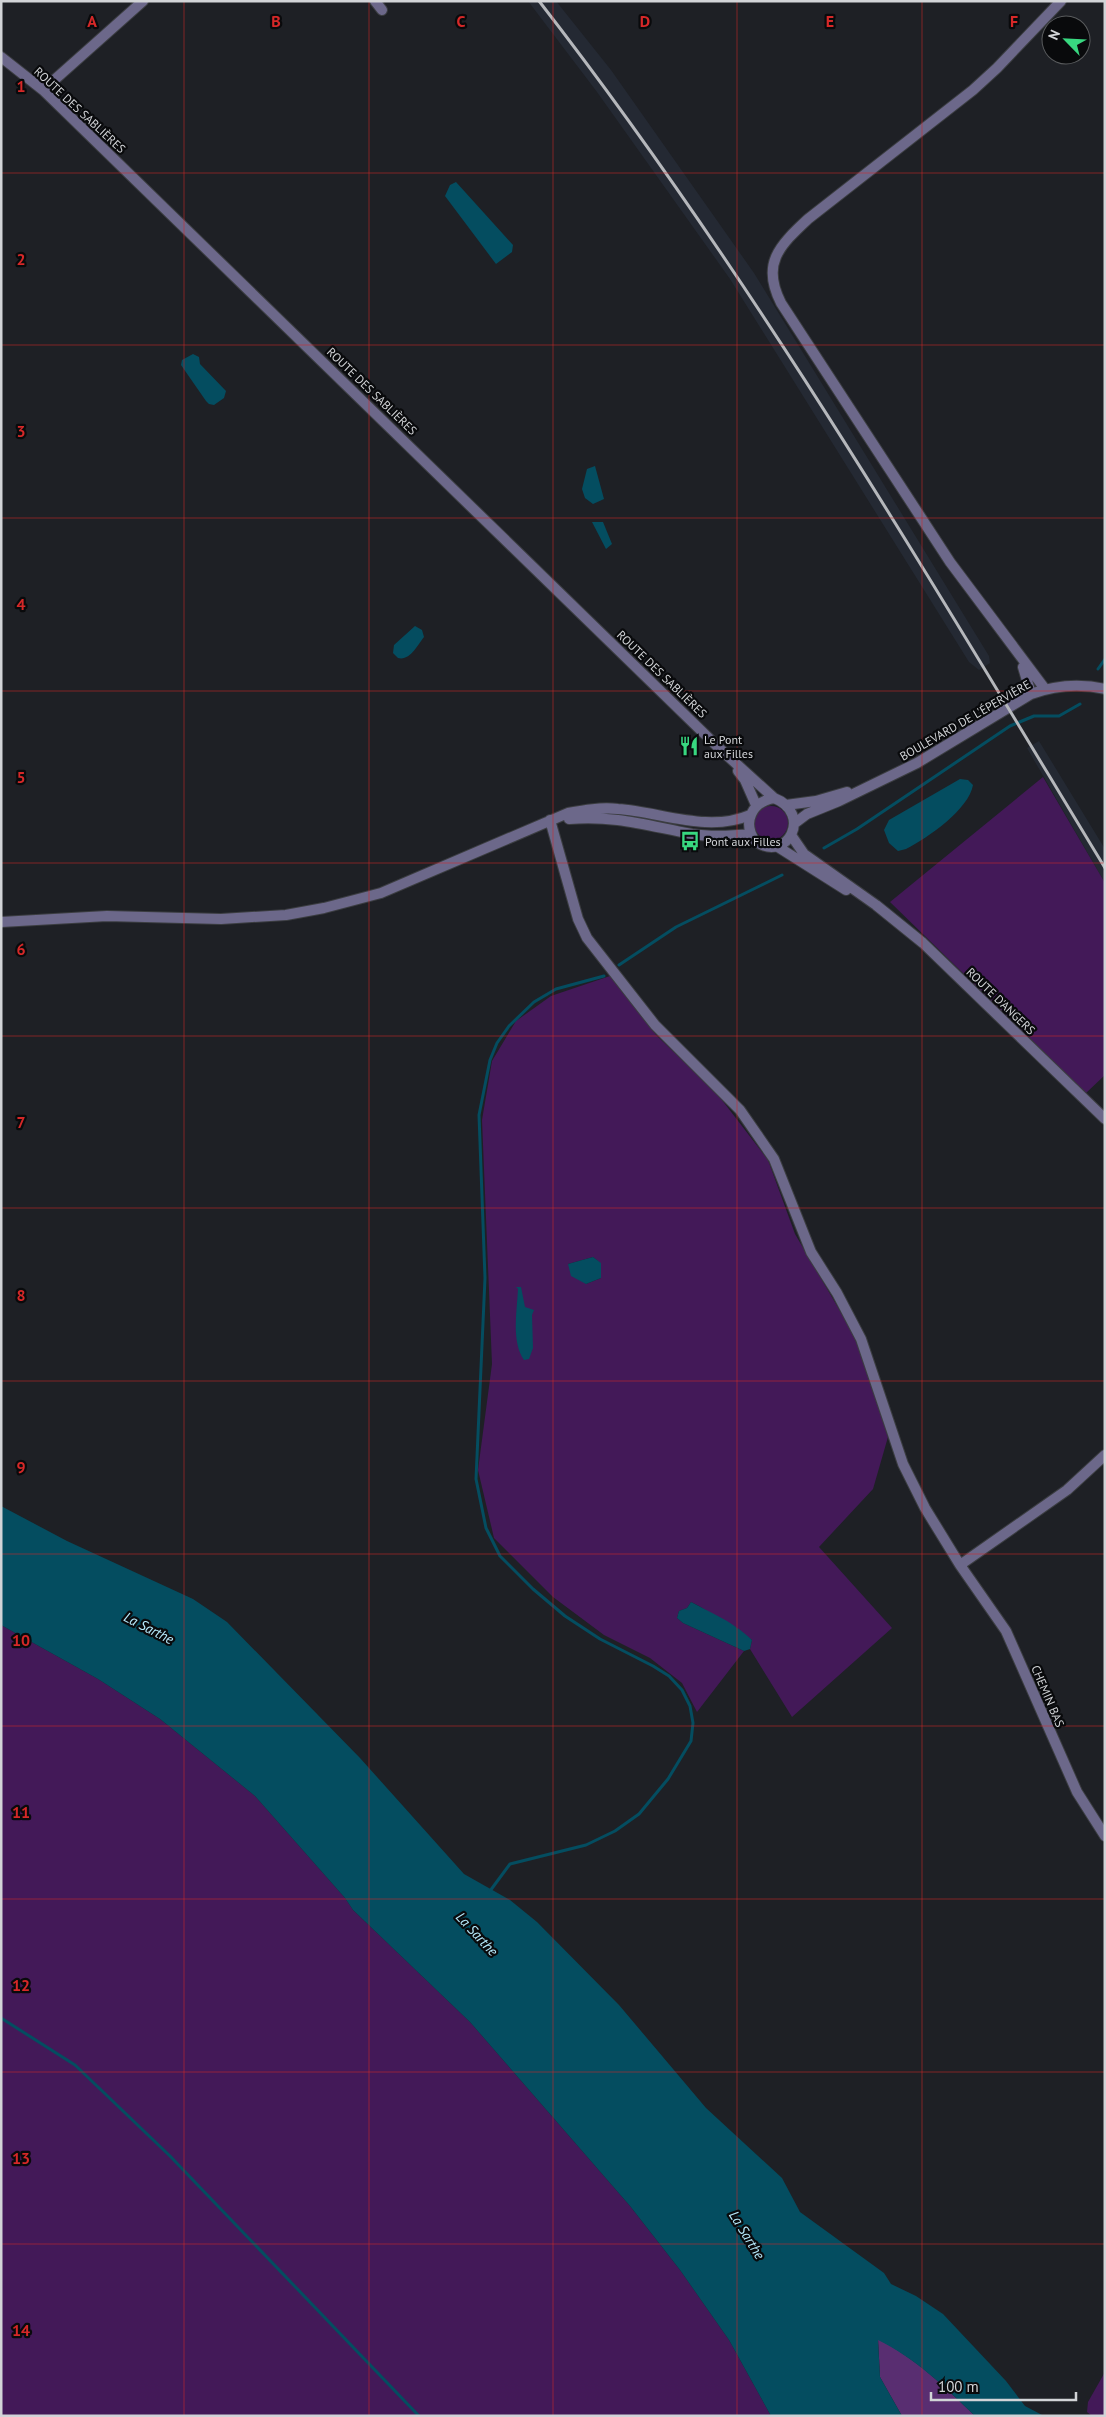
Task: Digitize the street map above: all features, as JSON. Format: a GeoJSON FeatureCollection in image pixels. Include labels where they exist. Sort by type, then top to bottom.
{"type":"FeatureCollection","features":[{"type":"Feature","properties":{"kind":"street"},"geometry":{"type":"LineString","coordinates":[[43,90],[143,1]]}},
{"type":"Feature","properties":{"kind":"street"},"geometry":{"type":"LineString","coordinates":[[374,1],[382,10]]}},
{"type":"Feature","properties":{"kind":"street"},"geometry":{"type":"LineString","coordinates":[[1045,689],[950,562],[781,303],[774,287],[772,273],[778,251],[790,235],[973,90],[997,68],[1061,1]]}},
{"type":"Feature","properties":{"kind":"street","name":"ROUTE DES SABLIÈRES"},"geometry":{"type":"LineString","coordinates":[[1,57],[43,90],[720,749],[774,798]]}},
{"type":"Feature","properties":{"kind":"street"},"geometry":{"type":"LineString","coordinates":[[1018,654],[1032,694]]}},
{"type":"Feature","properties":{"kind":"street","name":"BOULEVARD DE L'ÉPERVIÈRE"},"geometry":{"type":"LineString","coordinates":[[795,823],[807,814],[838,802],[917,762],[1032,694],[1045,689],[1075,685],[1105,689]]}},
{"type":"Feature","properties":{"kind":"street","name":"ROUTE DES SABLIÈRES"},"geometry":{"type":"LineString","coordinates":[[720,749],[745,780],[756,805]]}},
{"type":"Feature","properties":{"kind":"street","name":"BOULEVARD DE L'ÉPERVIÈRE"},"geometry":{"type":"LineString","coordinates":[[786,804],[816,801],[870,786]]}},
{"type":"Feature","properties":{"kind":"street"},"geometry":{"type":"LineString","coordinates":[[774,798],[786,804],[792,812],[795,823],[791,835],[778,847],[762,846],[751,834],[748,825],[750,815],[756,805],[763,800],[774,798]]}},
{"type":"Feature","properties":{"kind":"street"},"geometry":{"type":"LineString","coordinates":[[1,922],[107,916],[221,920],[286,915],[324,908],[381,893],[568,813],[598,808],[618,809],[703,822],[735,822],[750,815]]}},
{"type":"Feature","properties":{"kind":"street"},"geometry":{"type":"LineString","coordinates":[[550,820],[588,817],[606,818],[633,820],[692,834],[731,836],[751,834]]}},
{"type":"Feature","properties":{"kind":"street","name":"CHEMIN BAS"},"geometry":{"type":"LineString","coordinates":[[550,820],[578,919],[587,938],[655,1026],[740,1110],[774,1159],[811,1252],[841,1301],[861,1339],[903,1464],[925,1508],[961,1567],[1006,1631],[1077,1792],[1105,1836]]}},
{"type":"Feature","properties":{"kind":"street","name":"ROUTE D'ANGERS"},"geometry":{"type":"LineString","coordinates":[[791,835],[804,854],[876,904],[923,943],[1105,1119]]}},
{"type":"Feature","properties":{"kind":"street","name":"ROUTE D'ANGERS"},"geometry":{"type":"LineString","coordinates":[[778,847],[834,884],[876,904]]}},
{"type":"Feature","properties":{"kind":"street"},"geometry":{"type":"LineString","coordinates":[[961,1567],[1067,1490],[1105,1455]]}},
{"type":"Feature","properties":{"kind":"shaded area"},"geometry":{"type":"Polygon","coordinates":[[[528,1],[556,1],[611,70],[754,273],[989,656],[990,663],[979,670],[969,662],[730,279],[597,92],[528,1]]]}},
{"type":"Feature","properties":{"kind":"shaded area"},"geometry":{"type":"Polygon","coordinates":[[[1039,741],[1105,849],[1105,883],[1027,748],[1039,741]]]}},
{"type":"Feature","properties":{"kind":"shaded area"},"geometry":{"type":"Polygon","coordinates":[[[1043,777],[1105,883],[1105,1075],[1086,1093],[890,902],[1043,777]]]}},
{"type":"Feature","properties":{"kind":"shaded area"},"geometry":{"type":"Polygon","coordinates":[[[771,806],[783,811],[788,823],[783,835],[771,840],[759,835],[754,823],[759,811],[771,806]]]}},
{"type":"Feature","properties":{"kind":"shaded area"},"geometry":{"type":"Polygon","coordinates":[[[610,976],[657,1036],[715,1091],[768,1160],[795,1234],[857,1340],[888,1437],[873,1489],[819,1547],[892,1628],[792,1717],[750,1649],[752,1640],[699,1606],[691,1602],[687,1608],[679,1611],[677,1618],[683,1623],[744,1651],[697,1712],[682,1683],[650,1658],[604,1635],[553,1597],[494,1538],[478,1470],[492,1364],[482,1120],[492,1061],[516,1021],[551,996],[610,976]],[[593,1257],[568,1264],[586,1284],[601,1278],[598,1261],[593,1257]]]}},
{"type":"Feature","properties":{"kind":"shaded area"},"geometry":{"type":"Polygon","coordinates":[[[1,1625],[98,1679],[160,1719],[255,1796],[345,1898],[353,1910],[470,2022],[630,2206],[680,2270],[729,2340],[771,2416],[1,2416],[1,1625]]]}},
{"type":"Feature","properties":{"kind":"shaded area"},"geometry":{"type":"Polygon","coordinates":[[[878,2339],[917,2364],[975,2416],[902,2416],[880,2377],[878,2339]]]}},
{"type":"Feature","properties":{"kind":"shaded area"},"geometry":{"type":"Polygon","coordinates":[[[1105,2372],[1105,2416],[1092,2416],[1087,2412],[1088,2402],[1105,2372]]]}},
{"type":"Feature","properties":{"kind":"water"},"geometry":{"type":"Polygon","coordinates":[[[456,182],[513,245],[512,252],[496,264],[445,196],[450,185],[456,182]]]}},
{"type":"Feature","properties":{"kind":"water"},"geometry":{"type":"Polygon","coordinates":[[[193,354],[199,357],[200,364],[226,391],[224,398],[214,405],[206,401],[181,365],[182,360],[193,354]]]}},
{"type":"Feature","properties":{"kind":"water"},"geometry":{"type":"Polygon","coordinates":[[[595,466],[604,499],[593,504],[585,498],[582,489],[587,469],[595,466]]]}},
{"type":"Feature","properties":{"kind":"water"},"geometry":{"type":"Polygon","coordinates":[[[592,522],[603,522],[612,544],[606,549],[592,522]]]}},
{"type":"Feature","properties":{"kind":"water"},"geometry":{"type":"Polygon","coordinates":[[[415,626],[422,630],[424,637],[410,655],[398,658],[393,653],[394,645],[415,626]]]}},
{"type":"Feature","properties":{"kind":"water"},"geometry":{"type":"Polygon","coordinates":[[[960,779],[968,780],[973,785],[964,804],[956,813],[925,838],[906,849],[898,851],[889,843],[884,830],[889,820],[960,779]]]}},
{"type":"Feature","properties":{"kind":"water"},"geometry":{"type":"Polygon","coordinates":[[[593,1257],[601,1263],[601,1278],[586,1284],[571,1276],[568,1264],[593,1257]]]}},
{"type":"Feature","properties":{"kind":"water"},"geometry":{"type":"Polygon","coordinates":[[[516,1287],[521,1287],[525,1307],[534,1310],[532,1315],[533,1348],[529,1359],[524,1360],[517,1344],[516,1335],[518,1289],[516,1287]]]}},
{"type":"Feature","properties":{"kind":"water","name":"La Sarthe"},"geometry":{"type":"Polygon","coordinates":[[[1,1506],[67,1541],[193,1599],[227,1622],[360,1758],[464,1874],[510,1900],[537,1922],[619,2005],[706,2108],[782,2178],[800,2212],[884,2273],[891,2284],[916,2296],[943,2314],[1006,2381],[1025,2406],[1044,2416],[975,2416],[917,2364],[878,2340],[880,2377],[902,2416],[771,2416],[729,2340],[680,2270],[630,2206],[470,2022],[353,1910],[345,1898],[255,1796],[160,1719],[98,1679],[1,1625],[1,1506]]]}},
{"type":"Feature","properties":{"kind":"water"},"geometry":{"type":"Polygon","coordinates":[[[691,1602],[745,1633],[752,1640],[750,1649],[744,1651],[683,1623],[677,1618],[679,1611],[687,1608],[691,1602]]]}},
{"type":"Feature","properties":{"kind":"waterway"},"geometry":{"type":"LineString","coordinates":[[1098,669],[1105,659]]}},
{"type":"Feature","properties":{"kind":"waterway"},"geometry":{"type":"LineString","coordinates":[[824,848],[857,829],[1010,726],[1034,716],[1059,716],[1080,704]]}},
{"type":"Feature","properties":{"kind":"waterway"},"geometry":{"type":"LineString","coordinates":[[619,965],[676,927],[782,875]]}},
{"type":"Feature","properties":{"kind":"waterway"},"geometry":{"type":"LineString","coordinates":[[490,1891],[510,1864],[586,1845],[615,1831],[639,1814],[668,1779],[691,1741],[693,1723],[690,1706],[682,1690],[669,1676],[600,1639],[565,1616],[533,1589],[500,1556],[486,1528],[476,1479],[485,1278],[479,1115],[490,1060],[497,1043],[509,1026],[534,1002],[556,989],[604,976]]}},
{"type":"Feature","properties":{"kind":"waterway"},"geometry":{"type":"LineString","coordinates":[[1,2018],[75,2065],[170,2156],[419,2416]]}},
{"type":"Feature","properties":{"kind":"railway"},"geometry":{"type":"LineString","coordinates":[[539,1],[617,105],[692,210],[764,318],[903,536],[1105,868]]}},
{"type":"Feature","properties":{"kind":"place","name":"Le Pont aux Filles"},"geometry":{"type":"Point","coordinates":[689,746]}},
{"type":"Feature","properties":{"kind":"place","name":"Pont aux Filles"},"geometry":{"type":"Point","coordinates":[690,841]}}]}
